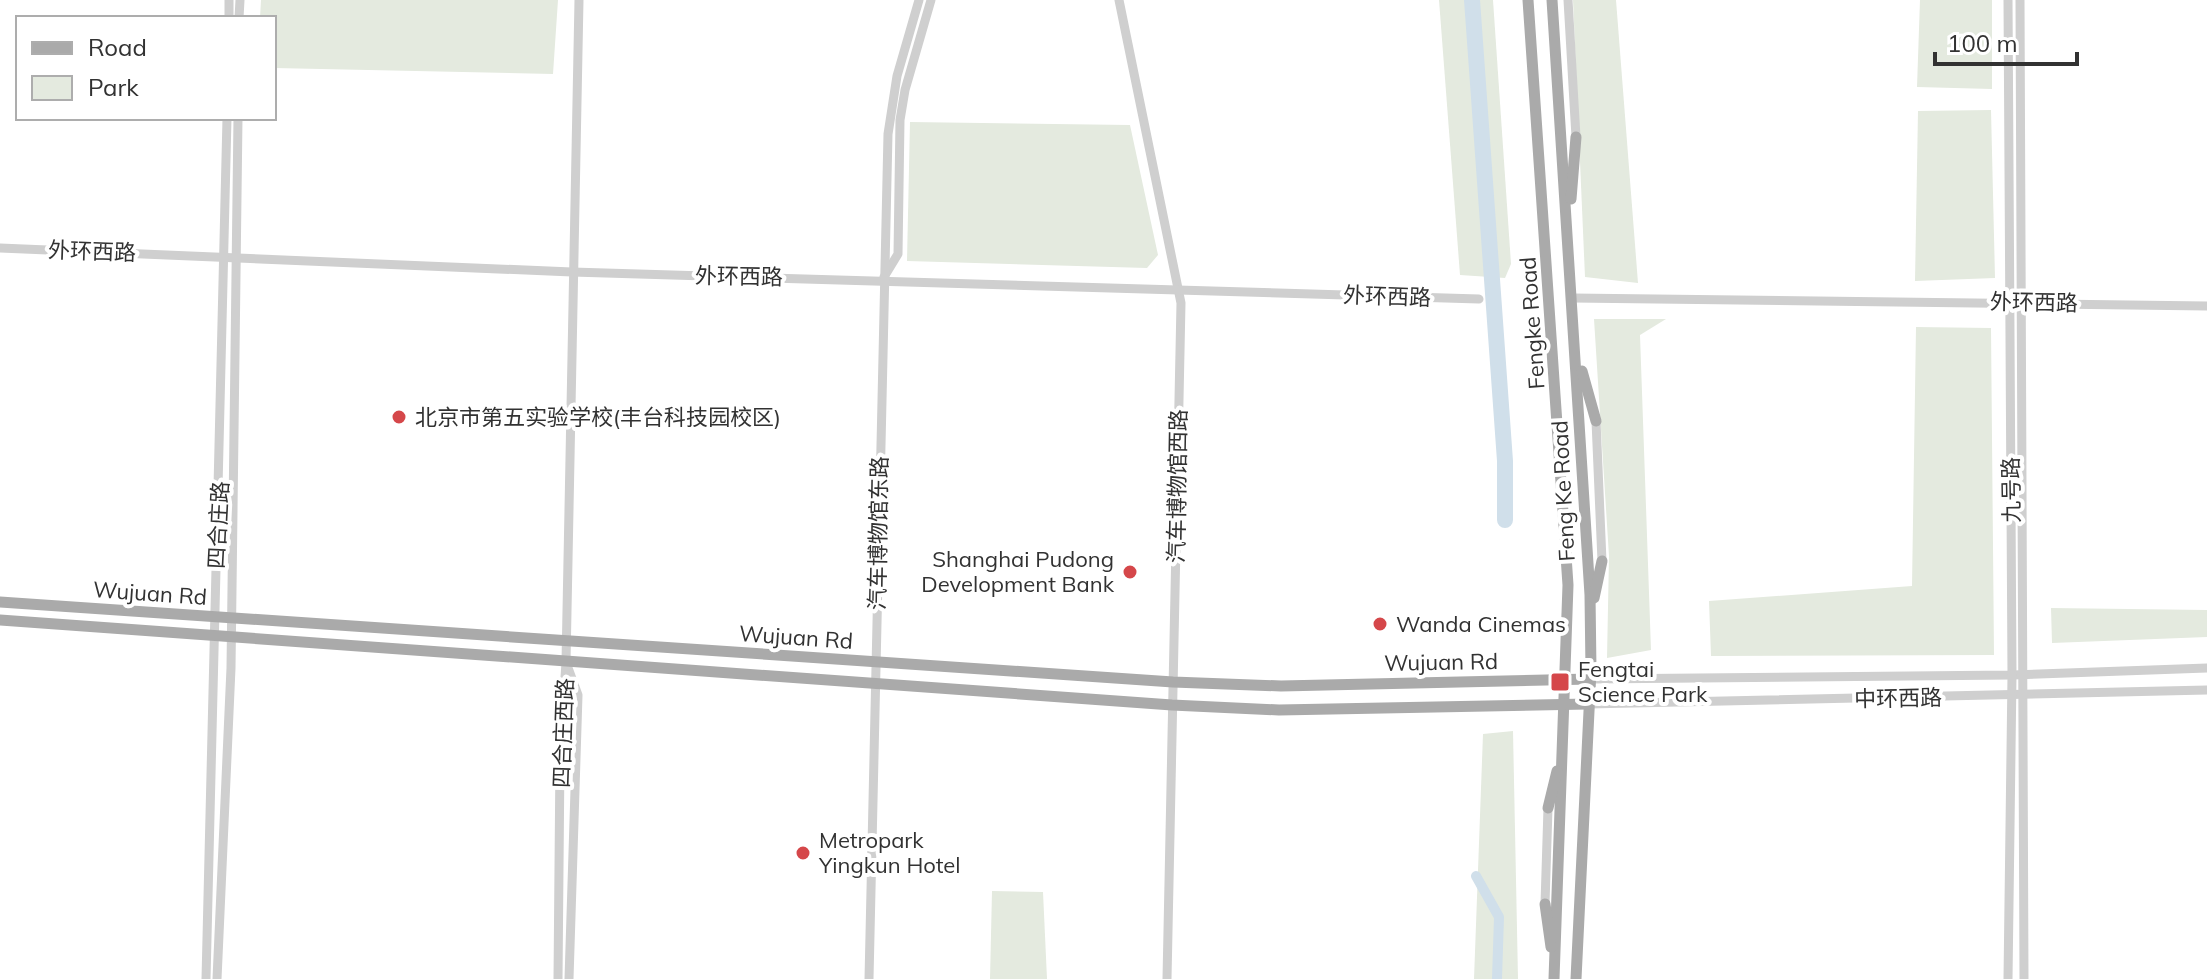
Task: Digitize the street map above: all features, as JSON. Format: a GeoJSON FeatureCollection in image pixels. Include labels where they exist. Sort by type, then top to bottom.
{"type":"FeatureCollection","features":[{"type":"Feature","properties":{"kind":"main road","name":"Fengke Road"},"geometry":{"type":"LineString","coordinates":[[1528,0],[1568,585],[1554,979]]}},
{"type":"Feature","properties":{"kind":"main road","name":"Feng Ke Road"},"geometry":{"type":"LineString","coordinates":[[1552,0],[1577,355],[1590,614],[1590,679],[1576,979]]}},
{"type":"Feature","properties":{"kind":"main road"},"geometry":{"type":"LineString","coordinates":[[1568,215],[1576,137]]}},
{"type":"Feature","properties":{"kind":"main road"},"geometry":{"type":"LineString","coordinates":[[1577,355],[1596,421]]}},
{"type":"Feature","properties":{"kind":"main road"},"geometry":{"type":"LineString","coordinates":[[1590,614],[1602,561]]}},
{"type":"Feature","properties":{"kind":"main road","name":"Wujuan Rd"},"geometry":{"type":"LineString","coordinates":[[0,602],[1173,682],[1281,686],[1590,679]]}},
{"type":"Feature","properties":{"kind":"main road","name":"Wujuan Rd"},"geometry":{"type":"LineString","coordinates":[[0,620],[1172,705],[1279,710],[1588,704]]}},
{"type":"Feature","properties":{"kind":"main road"},"geometry":{"type":"LineString","coordinates":[[1548,808],[1563,755]]}},
{"type":"Feature","properties":{"kind":"main road"},"geometry":{"type":"LineString","coordinates":[[1545,904],[1550,943],[1555,956]]}},
{"type":"Feature","properties":{"kind":"street"},"geometry":{"type":"LineString","coordinates":[[566,662],[579,0]]}},
{"type":"Feature","properties":{"kind":"street","name":"汽车博物馆东路"},"geometry":{"type":"LineString","coordinates":[[869,979],[889,117],[897,76],[919,0]]}},
{"type":"Feature","properties":{"kind":"street"},"geometry":{"type":"LineString","coordinates":[[883,280],[898,254],[900,120],[905,90],[931,0]]}},
{"type":"Feature","properties":{"kind":"street","name":"汽车博物馆西路"},"geometry":{"type":"LineString","coordinates":[[1119,0],[1181,303],[1167,979]]}},
{"type":"Feature","properties":{"kind":"street"},"geometry":{"type":"LineString","coordinates":[[1568,0],[1576,137]]}},
{"type":"Feature","properties":{"kind":"street","name":"九号路"},"geometry":{"type":"LineString","coordinates":[[2008,0],[2012,675],[2008,979]]}},
{"type":"Feature","properties":{"kind":"street","name":"九号路"},"geometry":{"type":"LineString","coordinates":[[2020,0],[2024,302],[2024,979]]}},
{"type":"Feature","properties":{"kind":"street","name":"四合庄路"},"geometry":{"type":"LineString","coordinates":[[217,979],[232,638],[231,256],[227,120]]}},
{"type":"Feature","properties":{"kind":"street","name":"四合庄路"},"geometry":{"type":"LineString","coordinates":[[206,979],[215,618],[238,120]]}},
{"type":"Feature","properties":{"kind":"street","name":"外环西路"},"geometry":{"type":"LineString","coordinates":[[0,248],[572,272],[1178,287],[1479,299]]}},
{"type":"Feature","properties":{"kind":"street","name":"外环西路"},"geometry":{"type":"LineString","coordinates":[[1573,298],[2009,301],[2207,306]]}},
{"type":"Feature","properties":{"kind":"street"},"geometry":{"type":"LineString","coordinates":[[1596,421],[1602,561]]}},
{"type":"Feature","properties":{"kind":"street","name":"四合庄西路"},"geometry":{"type":"LineString","coordinates":[[558,979],[560,740],[566,662]]}},
{"type":"Feature","properties":{"kind":"street","name":"四合庄西路"},"geometry":{"type":"LineString","coordinates":[[566,662],[578,695],[569,979]]}},
{"type":"Feature","properties":{"kind":"street","name":"中环西路"},"geometry":{"type":"LineString","coordinates":[[1590,679],[2012,675],[2207,668]]}},
{"type":"Feature","properties":{"kind":"street","name":"中环西路"},"geometry":{"type":"LineString","coordinates":[[1588,704],[2207,690]]}},
{"type":"Feature","properties":{"kind":"street"},"geometry":{"type":"LineString","coordinates":[[1545,904],[1548,808]]}},
{"type":"Feature","properties":{"kind":"green space"},"geometry":{"type":"Polygon","coordinates":[[[261,0],[558,0],[553,74],[276,68],[276,16],[260,16],[261,0]]]}},
{"type":"Feature","properties":{"kind":"green space"},"geometry":{"type":"Polygon","coordinates":[[[1439,0],[1493,0],[1511,264],[1505,278],[1460,275],[1439,0]]]}},
{"type":"Feature","properties":{"kind":"green space"},"geometry":{"type":"Polygon","coordinates":[[[1573,0],[1616,0],[1638,283],[1585,277],[1573,0]]]}},
{"type":"Feature","properties":{"kind":"green space"},"geometry":{"type":"Polygon","coordinates":[[[1920,0],[1992,0],[1992,89],[1917,87],[1920,0]]]}},
{"type":"Feature","properties":{"kind":"green space"},"geometry":{"type":"Polygon","coordinates":[[[1991,110],[1995,278],[1915,281],[1918,111],[1991,110]]]}},
{"type":"Feature","properties":{"kind":"green space"},"geometry":{"type":"Polygon","coordinates":[[[910,122],[1130,125],[1158,255],[1147,268],[907,261],[910,122]]]}},
{"type":"Feature","properties":{"kind":"green space"},"geometry":{"type":"Polygon","coordinates":[[[1594,319],[1666,319],[1640,335],[1651,650],[1607,658],[1609,556],[1594,319]]]}},
{"type":"Feature","properties":{"kind":"green space"},"geometry":{"type":"Polygon","coordinates":[[[1916,327],[1991,328],[1994,655],[1711,656],[1709,601],[1912,586],[1916,327]]]}},
{"type":"Feature","properties":{"kind":"green space"},"geometry":{"type":"Polygon","coordinates":[[[2051,608],[2207,610],[2207,637],[2052,643],[2051,608]]]}},
{"type":"Feature","properties":{"kind":"green space"},"geometry":{"type":"Polygon","coordinates":[[[1513,731],[1518,979],[1474,979],[1483,734],[1513,731]]]}},
{"type":"Feature","properties":{"kind":"green space"},"geometry":{"type":"Polygon","coordinates":[[[992,891],[1043,892],[1047,979],[990,979],[992,891]]]}},
{"type":"Feature","properties":{"kind":"waterway"},"geometry":{"type":"LineString","coordinates":[[1472,0],[1505,461],[1505,520]]}},
{"type":"Feature","properties":{"kind":"waterway"},"geometry":{"type":"LineString","coordinates":[[1476,876],[1499,917],[1497,979]]}},
{"type":"Feature","properties":{"kind":"place","name":"北京市第五实验学校(丰台科技园校区)"},"geometry":{"type":"Point","coordinates":[399,417]}},
{"type":"Feature","properties":{"kind":"place","name":"Shanghai Pudong Development Bank"},"geometry":{"type":"Point","coordinates":[1130,572]}},
{"type":"Feature","properties":{"kind":"place","name":"Wanda Cinemas"},"geometry":{"type":"Point","coordinates":[1380,624]}},
{"type":"Feature","properties":{"kind":"place","name":"Fengtai Science Park"},"geometry":{"type":"Point","coordinates":[1560,682]}},
{"type":"Feature","properties":{"kind":"place","name":"Metropark Yingkun Hotel"},"geometry":{"type":"Point","coordinates":[803,853]}}]}
